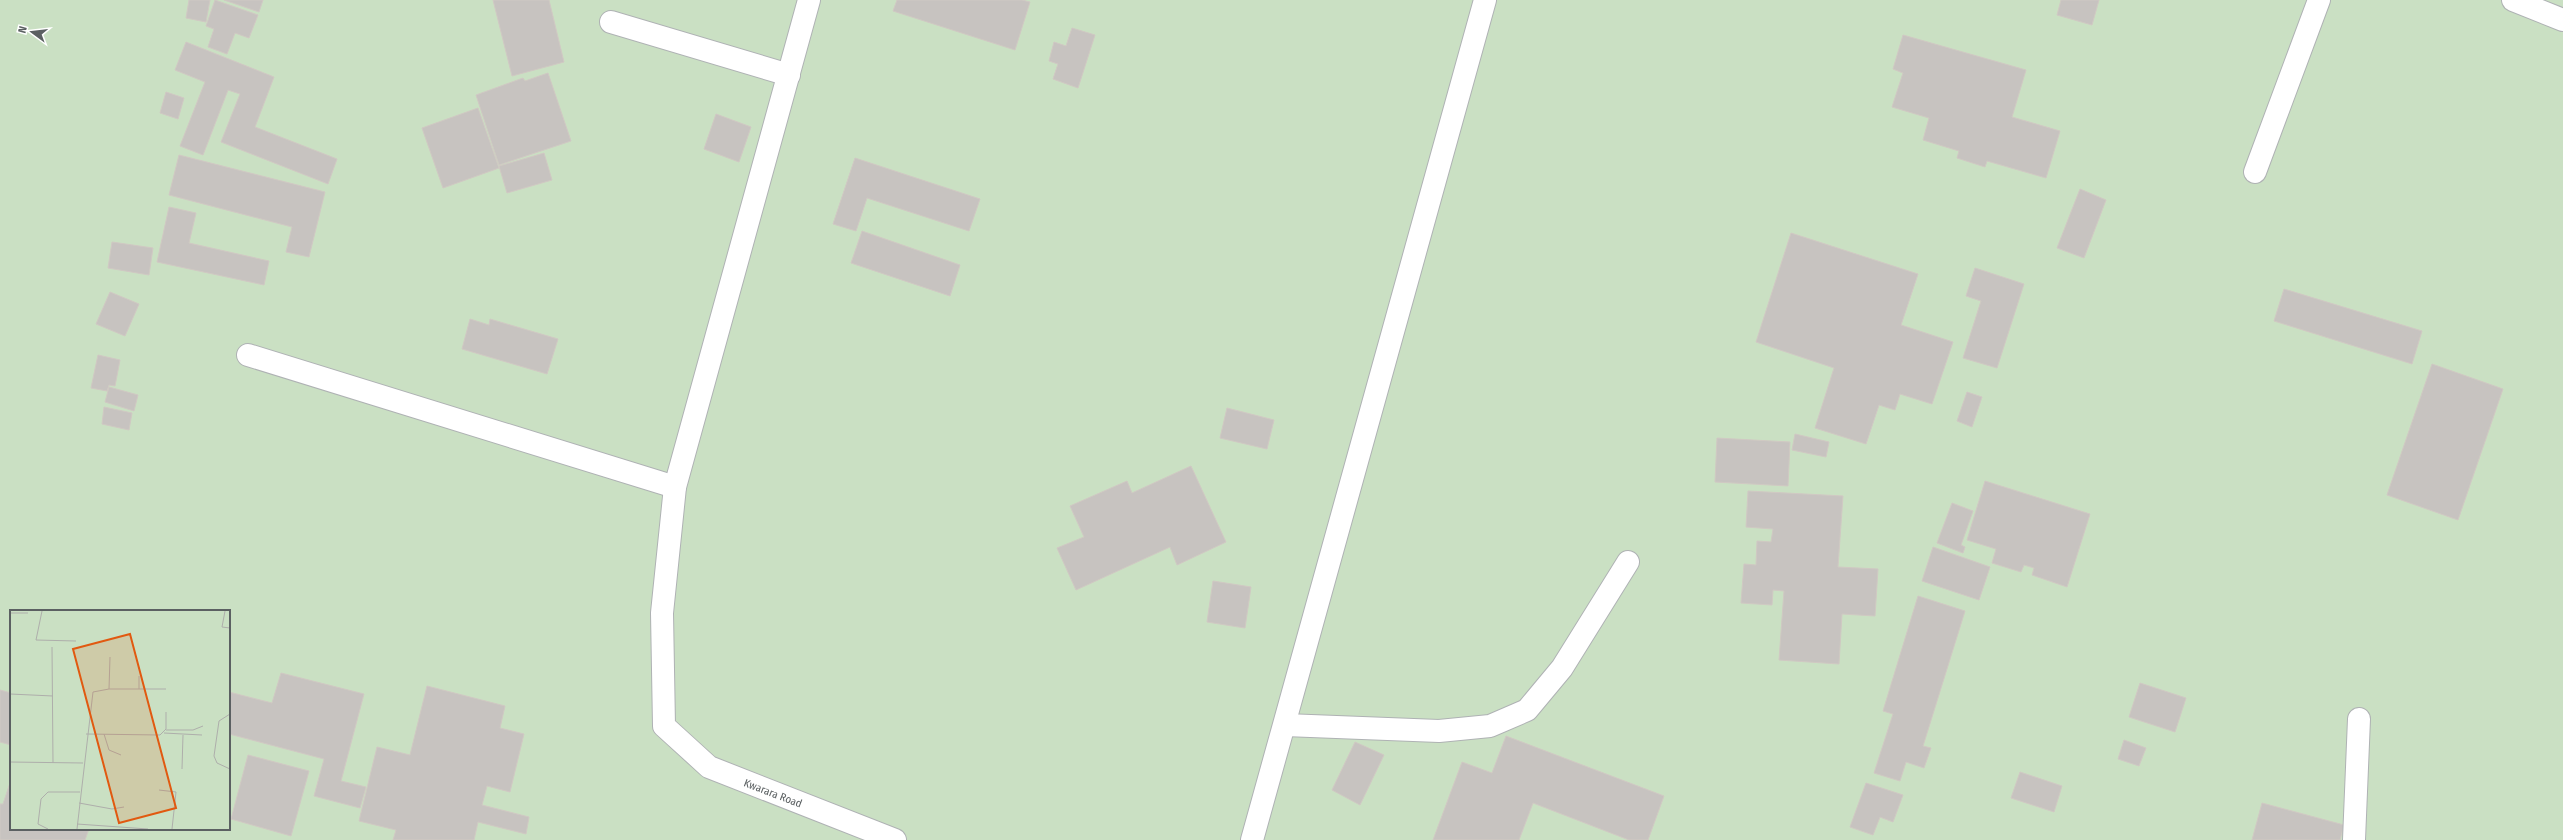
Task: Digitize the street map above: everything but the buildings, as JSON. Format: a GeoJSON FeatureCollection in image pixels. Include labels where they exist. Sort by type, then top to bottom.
{"type":"FeatureCollection","features":[{"type":"Feature","properties":{"kind":"street"},"geometry":{"type":"LineString","coordinates":[[248,355],[675,487],[809,0]]}},
{"type":"Feature","properties":{"kind":"street"},"geometry":{"type":"LineString","coordinates":[[1252,840],[1485,0]]}},
{"type":"Feature","properties":{"kind":"street"},"geometry":{"type":"LineString","coordinates":[[2255,172],[2318,0]]}},
{"type":"Feature","properties":{"kind":"street"},"geometry":{"type":"LineString","coordinates":[[2513,0],[2563,20]]}},
{"type":"Feature","properties":{"kind":"street"},"geometry":{"type":"LineString","coordinates":[[611,22],[788,75]]}},
{"type":"Feature","properties":{"kind":"street","name":"Kwarara Road"},"geometry":{"type":"LineString","coordinates":[[675,487],[662,613],[664,726],[709,767],[894,840]]}},
{"type":"Feature","properties":{"kind":"street"},"geometry":{"type":"LineString","coordinates":[[1285,725],[1439,731],[1490,726],[1527,710],[1562,668],[1628,562]]}},
{"type":"Feature","properties":{"kind":"street"},"geometry":{"type":"LineString","coordinates":[[2354,840],[2359,719]]}},
{"type":"Feature","properties":{"kind":"green space"},"geometry":{"type":"Polygon","coordinates":[[[0,0],[2563,0],[2563,840],[0,840],[0,0]]]}}]}
